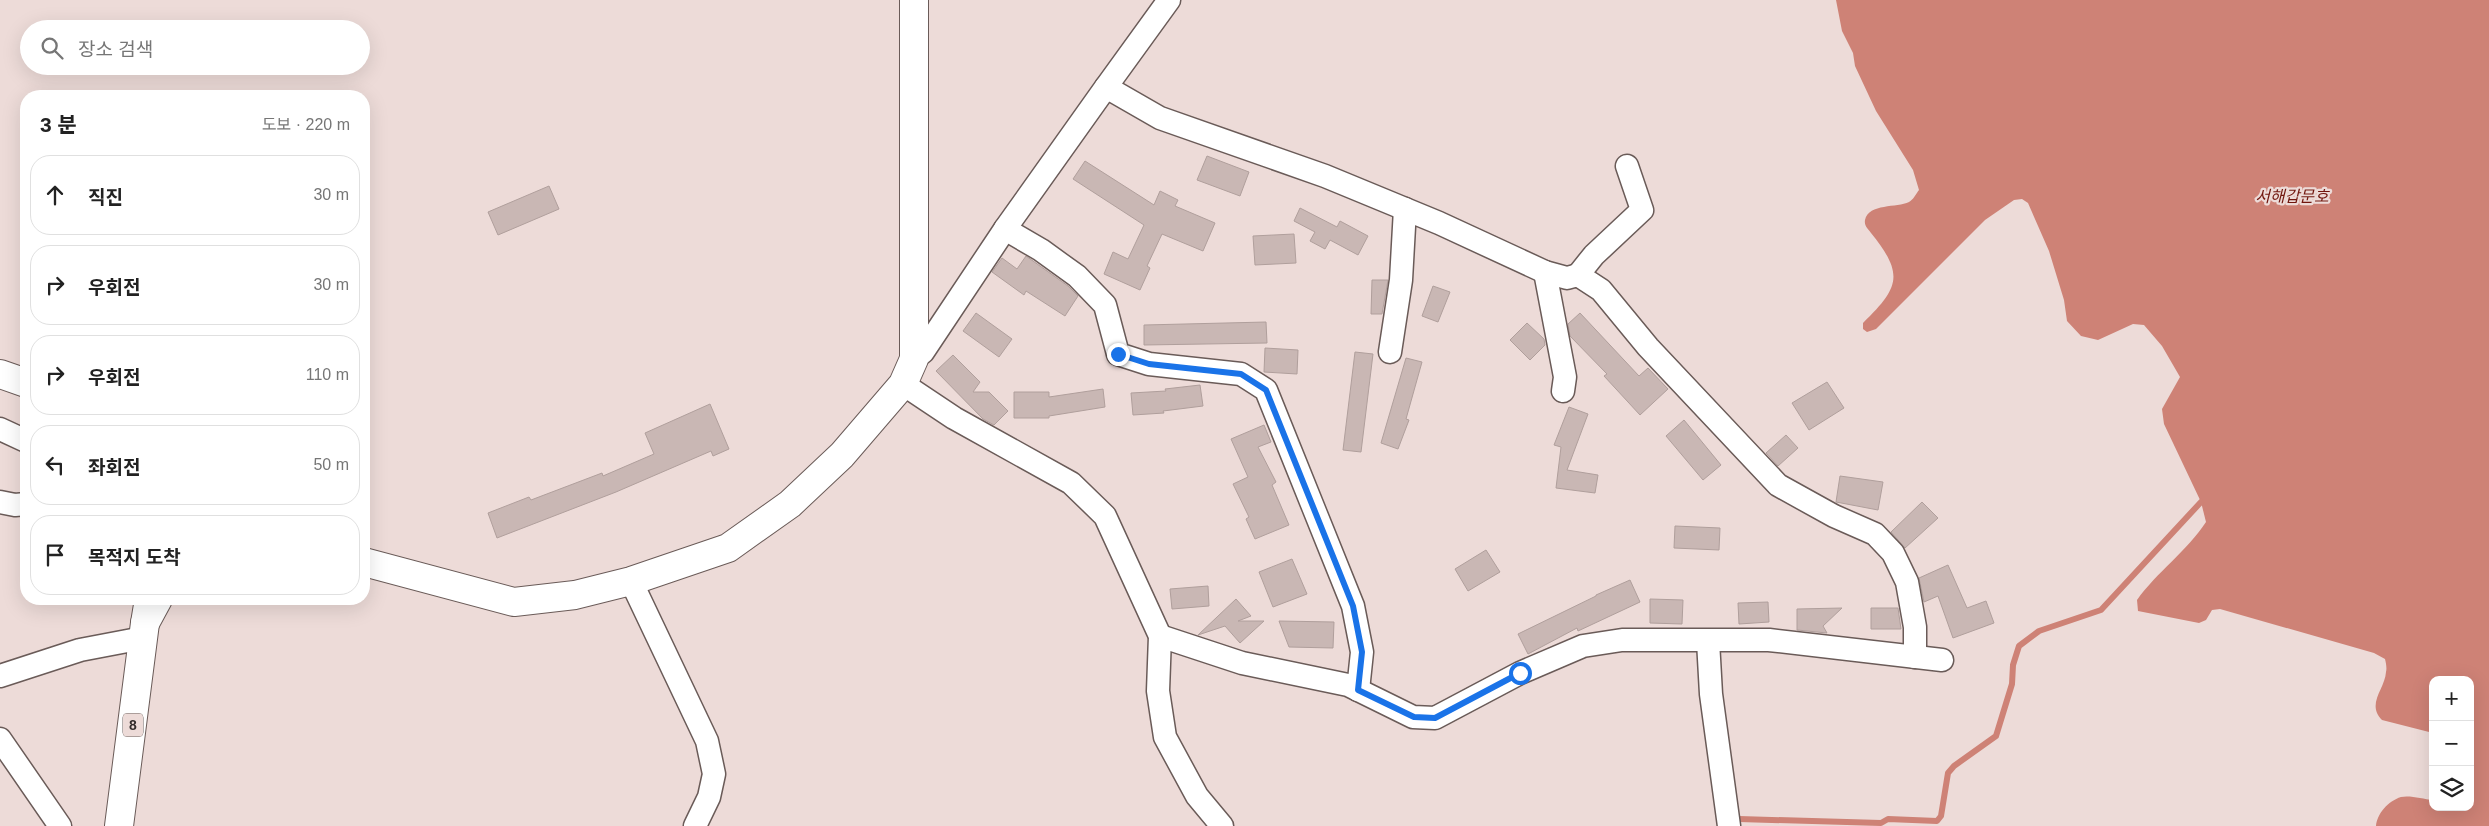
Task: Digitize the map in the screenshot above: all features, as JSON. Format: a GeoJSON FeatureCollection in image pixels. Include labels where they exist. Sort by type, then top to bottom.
{"type":"FeatureCollection","features":[{"type":"Feature","properties":{"kind":"street"},"geometry":{"type":"LineString","coordinates":[[370,564],[514,602],[575,595],[631,581],[728,548],[790,504],[842,455],[903,384],[914,359],[914,0]]}},
{"type":"Feature","properties":{"kind":"street"},"geometry":{"type":"LineString","coordinates":[[914,359],[923,352],[1004,229],[1169,0]]}},
{"type":"Feature","properties":{"kind":"street"},"geometry":{"type":"LineString","coordinates":[[1106,86],[1160,118],[1325,176],[1405,209],[1545,272],[1567,278],[1578,275],[1599,250],[1642,210],[1627,166]]}},
{"type":"Feature","properties":{"kind":"street"},"geometry":{"type":"LineString","coordinates":[[1390,352],[1401,280],[1405,209]]}},
{"type":"Feature","properties":{"kind":"street"},"geometry":{"type":"LineString","coordinates":[[1004,229],[1041,250],[1077,276],[1105,305],[1118,354],[1149,364],[1241,374],[1266,390],[1353,606],[1362,652],[1358,690]]}},
{"type":"Feature","properties":{"kind":"street"},"geometry":{"type":"LineString","coordinates":[[1545,272],[1565,377],[1563,391]]}},
{"type":"Feature","properties":{"kind":"street"},"geometry":{"type":"LineString","coordinates":[[1578,275],[1601,290],[1648,347],[1778,485],[1834,516],[1874,534],[1893,554],[1907,582],[1915,627],[1915,657]]}},
{"type":"Feature","properties":{"kind":"street"},"geometry":{"type":"LineString","coordinates":[[0,374],[20,381]]}},
{"type":"Feature","properties":{"kind":"street"},"geometry":{"type":"LineString","coordinates":[[903,384],[954,418],[1071,483],[1105,516],[1160,636],[1158,691],[1165,737],[1197,796],[1222,826]]}},
{"type":"Feature","properties":{"kind":"street"},"geometry":{"type":"LineString","coordinates":[[0,429],[20,438]]}},
{"type":"Feature","properties":{"kind":"street"},"geometry":{"type":"LineString","coordinates":[[0,502],[20,505]]}},
{"type":"Feature","properties":{"kind":"street"},"geometry":{"type":"LineString","coordinates":[[631,581],[707,741],[714,774],[709,796],[695,826]]}},
{"type":"Feature","properties":{"kind":"street"},"geometry":{"type":"LineString","coordinates":[[0,676],[80,650],[146,620],[155,605]]}},
{"type":"Feature","properties":{"kind":"street","name":"8"},"geometry":{"type":"LineString","coordinates":[[119,826],[146,620]]}},
{"type":"Feature","properties":{"kind":"street"},"geometry":{"type":"LineString","coordinates":[[1160,636],[1242,663],[1348,684],[1414,717],[1435,718],[1520,673],[1583,646],[1622,640],[1769,640],[1942,660]]}},
{"type":"Feature","properties":{"kind":"street"},"geometry":{"type":"LineString","coordinates":[[1708,641],[1711,694],[1729,826]]}},
{"type":"Feature","properties":{"kind":"street"},"geometry":{"type":"LineString","coordinates":[[0,739],[60,826]]}},
{"type":"Feature","properties":{"kind":"water","name":"서해갑문호"},"geometry":{"type":"Polygon","coordinates":[[[1836,0],[2489,0],[2489,826],[2376,826],[2378,817],[2384,809],[2401,797],[2429,799],[2429,811],[2474,811],[2474,676],[2429,676],[2429,732],[2382,720],[2376,708],[2376,702],[2385,678],[2386,667],[2385,659],[2374,653],[2220,609],[2212,610],[2206,620],[2199,623],[2138,611],[2137,600],[2206,522],[2201,502],[2164,424],[2162,409],[2180,377],[2162,346],[2144,325],[2133,324],[2098,340],[2081,336],[2067,321],[2064,300],[2049,251],[2028,203],[2022,199],[2014,200],[1985,220],[1876,329],[1867,332],[1863,329],[1863,323],[1885,300],[1893,280],[1893,270],[1889,259],[1865,224],[1865,220],[1872,211],[1878,208],[1909,202],[1919,190],[1913,170],[1876,111],[1855,66],[1853,53],[1842,31],[1836,0]]]}},
{"type":"Feature","properties":{"kind":"building"},"geometry":{"type":"Polygon","coordinates":[[[1207,156],[1249,172],[1240,196],[1197,180],[1207,156]]]}},
{"type":"Feature","properties":{"kind":"building"},"geometry":{"type":"Polygon","coordinates":[[[1085,161],[1154,205],[1160,191],[1178,200],[1175,206],[1215,223],[1203,251],[1162,234],[1147,266],[1150,268],[1140,290],[1104,274],[1113,252],[1128,259],[1144,225],[1073,179],[1085,161]]]}},
{"type":"Feature","properties":{"kind":"building"},"geometry":{"type":"Polygon","coordinates":[[[549,186],[559,209],[498,235],[488,212],[549,186]]]}},
{"type":"Feature","properties":{"kind":"building"},"geometry":{"type":"Polygon","coordinates":[[[1300,208],[1337,227],[1340,221],[1368,236],[1358,255],[1330,240],[1325,249],[1310,241],[1315,232],[1294,221],[1300,208]]]}},
{"type":"Feature","properties":{"kind":"building"},"geometry":{"type":"Polygon","coordinates":[[[1294,234],[1296,263],[1255,265],[1253,236],[1294,234]]]}},
{"type":"Feature","properties":{"kind":"building"},"geometry":{"type":"Polygon","coordinates":[[[1026,256],[1068,286],[1078,296],[1065,316],[1026,291],[1024,295],[992,272],[1002,258],[1017,269],[1026,256]]]}},
{"type":"Feature","properties":{"kind":"building"},"geometry":{"type":"Polygon","coordinates":[[[1372,280],[1388,280],[1382,314],[1371,314],[1372,280]]]}},
{"type":"Feature","properties":{"kind":"building"},"geometry":{"type":"Polygon","coordinates":[[[1433,286],[1450,292],[1438,322],[1422,316],[1433,286]]]}},
{"type":"Feature","properties":{"kind":"building"},"geometry":{"type":"Polygon","coordinates":[[[976,313],[1012,339],[999,357],[963,331],[976,313]]]}},
{"type":"Feature","properties":{"kind":"building"},"geometry":{"type":"Polygon","coordinates":[[[1580,313],[1639,376],[1648,368],[1668,389],[1640,415],[1604,376],[1607,374],[1570,336],[1568,324],[1580,313]]]}},
{"type":"Feature","properties":{"kind":"building"},"geometry":{"type":"Polygon","coordinates":[[[1266,322],[1267,343],[1144,345],[1144,325],[1266,322]]]}},
{"type":"Feature","properties":{"kind":"building"},"geometry":{"type":"Polygon","coordinates":[[[1527,323],[1544,339],[1545,345],[1530,360],[1510,340],[1527,323]]]}},
{"type":"Feature","properties":{"kind":"building"},"geometry":{"type":"Polygon","coordinates":[[[1265,348],[1298,350],[1297,374],[1264,372],[1265,348]]]}},
{"type":"Feature","properties":{"kind":"building"},"geometry":{"type":"Polygon","coordinates":[[[1355,352],[1373,354],[1361,452],[1343,450],[1355,352]]]}},
{"type":"Feature","properties":{"kind":"building"},"geometry":{"type":"Polygon","coordinates":[[[953,355],[980,382],[973,392],[989,392],[1008,411],[994,425],[983,419],[936,371],[953,355]]]}},
{"type":"Feature","properties":{"kind":"building"},"geometry":{"type":"Polygon","coordinates":[[[1406,358],[1422,362],[1406,419],[1409,420],[1398,449],[1381,443],[1406,358]]]}},
{"type":"Feature","properties":{"kind":"building"},"geometry":{"type":"Polygon","coordinates":[[[1827,382],[1844,408],[1809,430],[1792,403],[1827,382]]]}},
{"type":"Feature","properties":{"kind":"building"},"geometry":{"type":"Polygon","coordinates":[[[1200,385],[1203,406],[1163,411],[1164,413],[1133,415],[1131,393],[1166,391],[1165,389],[1200,385]]]}},
{"type":"Feature","properties":{"kind":"building"},"geometry":{"type":"Polygon","coordinates":[[[1103,389],[1105,407],[1049,416],[1049,418],[1014,418],[1014,392],[1049,392],[1049,397],[1103,389]]]}},
{"type":"Feature","properties":{"kind":"building"},"geometry":{"type":"Polygon","coordinates":[[[710,404],[729,449],[713,456],[711,451],[616,492],[497,538],[488,513],[529,497],[531,500],[602,473],[603,476],[654,454],[645,433],[710,404]]]}},
{"type":"Feature","properties":{"kind":"building"},"geometry":{"type":"Polygon","coordinates":[[[1569,407],[1588,414],[1567,470],[1598,475],[1595,493],[1556,488],[1561,447],[1554,445],[1569,407]]]}},
{"type":"Feature","properties":{"kind":"building"},"geometry":{"type":"Polygon","coordinates":[[[1684,420],[1721,465],[1703,480],[1666,436],[1684,420]]]}},
{"type":"Feature","properties":{"kind":"building"},"geometry":{"type":"Polygon","coordinates":[[[1264,425],[1271,442],[1258,447],[1276,482],[1272,485],[1289,525],[1255,539],[1246,519],[1249,517],[1233,484],[1248,477],[1231,439],[1264,425]]]}},
{"type":"Feature","properties":{"kind":"building"},"geometry":{"type":"Polygon","coordinates":[[[1786,435],[1798,448],[1778,466],[1766,453],[1786,435]]]}},
{"type":"Feature","properties":{"kind":"building"},"geometry":{"type":"Polygon","coordinates":[[[1840,476],[1883,482],[1878,510],[1836,502],[1840,476]]]}},
{"type":"Feature","properties":{"kind":"building"},"geometry":{"type":"Polygon","coordinates":[[[1922,502],[1938,518],[1905,548],[1891,532],[1922,502]]]}},
{"type":"Feature","properties":{"kind":"building"},"geometry":{"type":"Polygon","coordinates":[[[1675,526],[1720,528],[1719,550],[1674,548],[1675,526]]]}},
{"type":"Feature","properties":{"kind":"building"},"geometry":{"type":"Polygon","coordinates":[[[1486,550],[1500,572],[1468,591],[1455,569],[1486,550]]]}},
{"type":"Feature","properties":{"kind":"building"},"geometry":{"type":"Polygon","coordinates":[[[1292,559],[1307,594],[1273,607],[1259,572],[1292,559]]]}},
{"type":"Feature","properties":{"kind":"building"},"geometry":{"type":"Polygon","coordinates":[[[1948,565],[1967,608],[1986,601],[1994,623],[1953,638],[1938,596],[1924,602],[1919,578],[1948,565]]]}},
{"type":"Feature","properties":{"kind":"building"},"geometry":{"type":"Polygon","coordinates":[[[1630,580],[1640,602],[1578,631],[1577,628],[1528,654],[1518,634],[1630,580]]]}},
{"type":"Feature","properties":{"kind":"building"},"geometry":{"type":"Polygon","coordinates":[[[1208,586],[1209,606],[1172,609],[1170,589],[1208,586]]]}},
{"type":"Feature","properties":{"kind":"building"},"geometry":{"type":"Polygon","coordinates":[[[1236,599],[1251,616],[1238,621],[1264,621],[1240,643],[1225,626],[1198,635],[1236,599]]]}},
{"type":"Feature","properties":{"kind":"building"},"geometry":{"type":"Polygon","coordinates":[[[1650,599],[1683,600],[1682,624],[1650,623],[1650,599]]]}},
{"type":"Feature","properties":{"kind":"building"},"geometry":{"type":"Polygon","coordinates":[[[1768,602],[1769,622],[1739,624],[1738,603],[1768,602]]]}},
{"type":"Feature","properties":{"kind":"building"},"geometry":{"type":"Polygon","coordinates":[[[1842,608],[1823,626],[1827,633],[1797,630],[1797,609],[1842,608]]]}},
{"type":"Feature","properties":{"kind":"building"},"geometry":{"type":"Polygon","coordinates":[[[1871,608],[1898,608],[1901,629],[1871,629],[1871,608]]]}},
{"type":"Feature","properties":{"kind":"building"},"geometry":{"type":"Polygon","coordinates":[[[1279,621],[1334,622],[1333,648],[1289,647],[1279,621]]]}},
{"type":"Feature","properties":{"kind":"waterway"},"geometry":{"type":"LineString","coordinates":[[1739,819],[1881,823],[1888,819],[1937,821],[1941,816],[1948,773],[1954,766],[1996,736],[2012,684],[2013,665],[2019,646],[2039,631],[2101,610],[2201,502]]}},
{"type":"Feature","properties":{"kind":"route"},"geometry":{"type":"LineString","coordinates":[[1118,354],[1149,364],[1241,374],[1266,390],[1285,432],[1336,569],[1353,606],[1362,652],[1358,690],[1414,717],[1435,718],[1520,673]]}}]}
